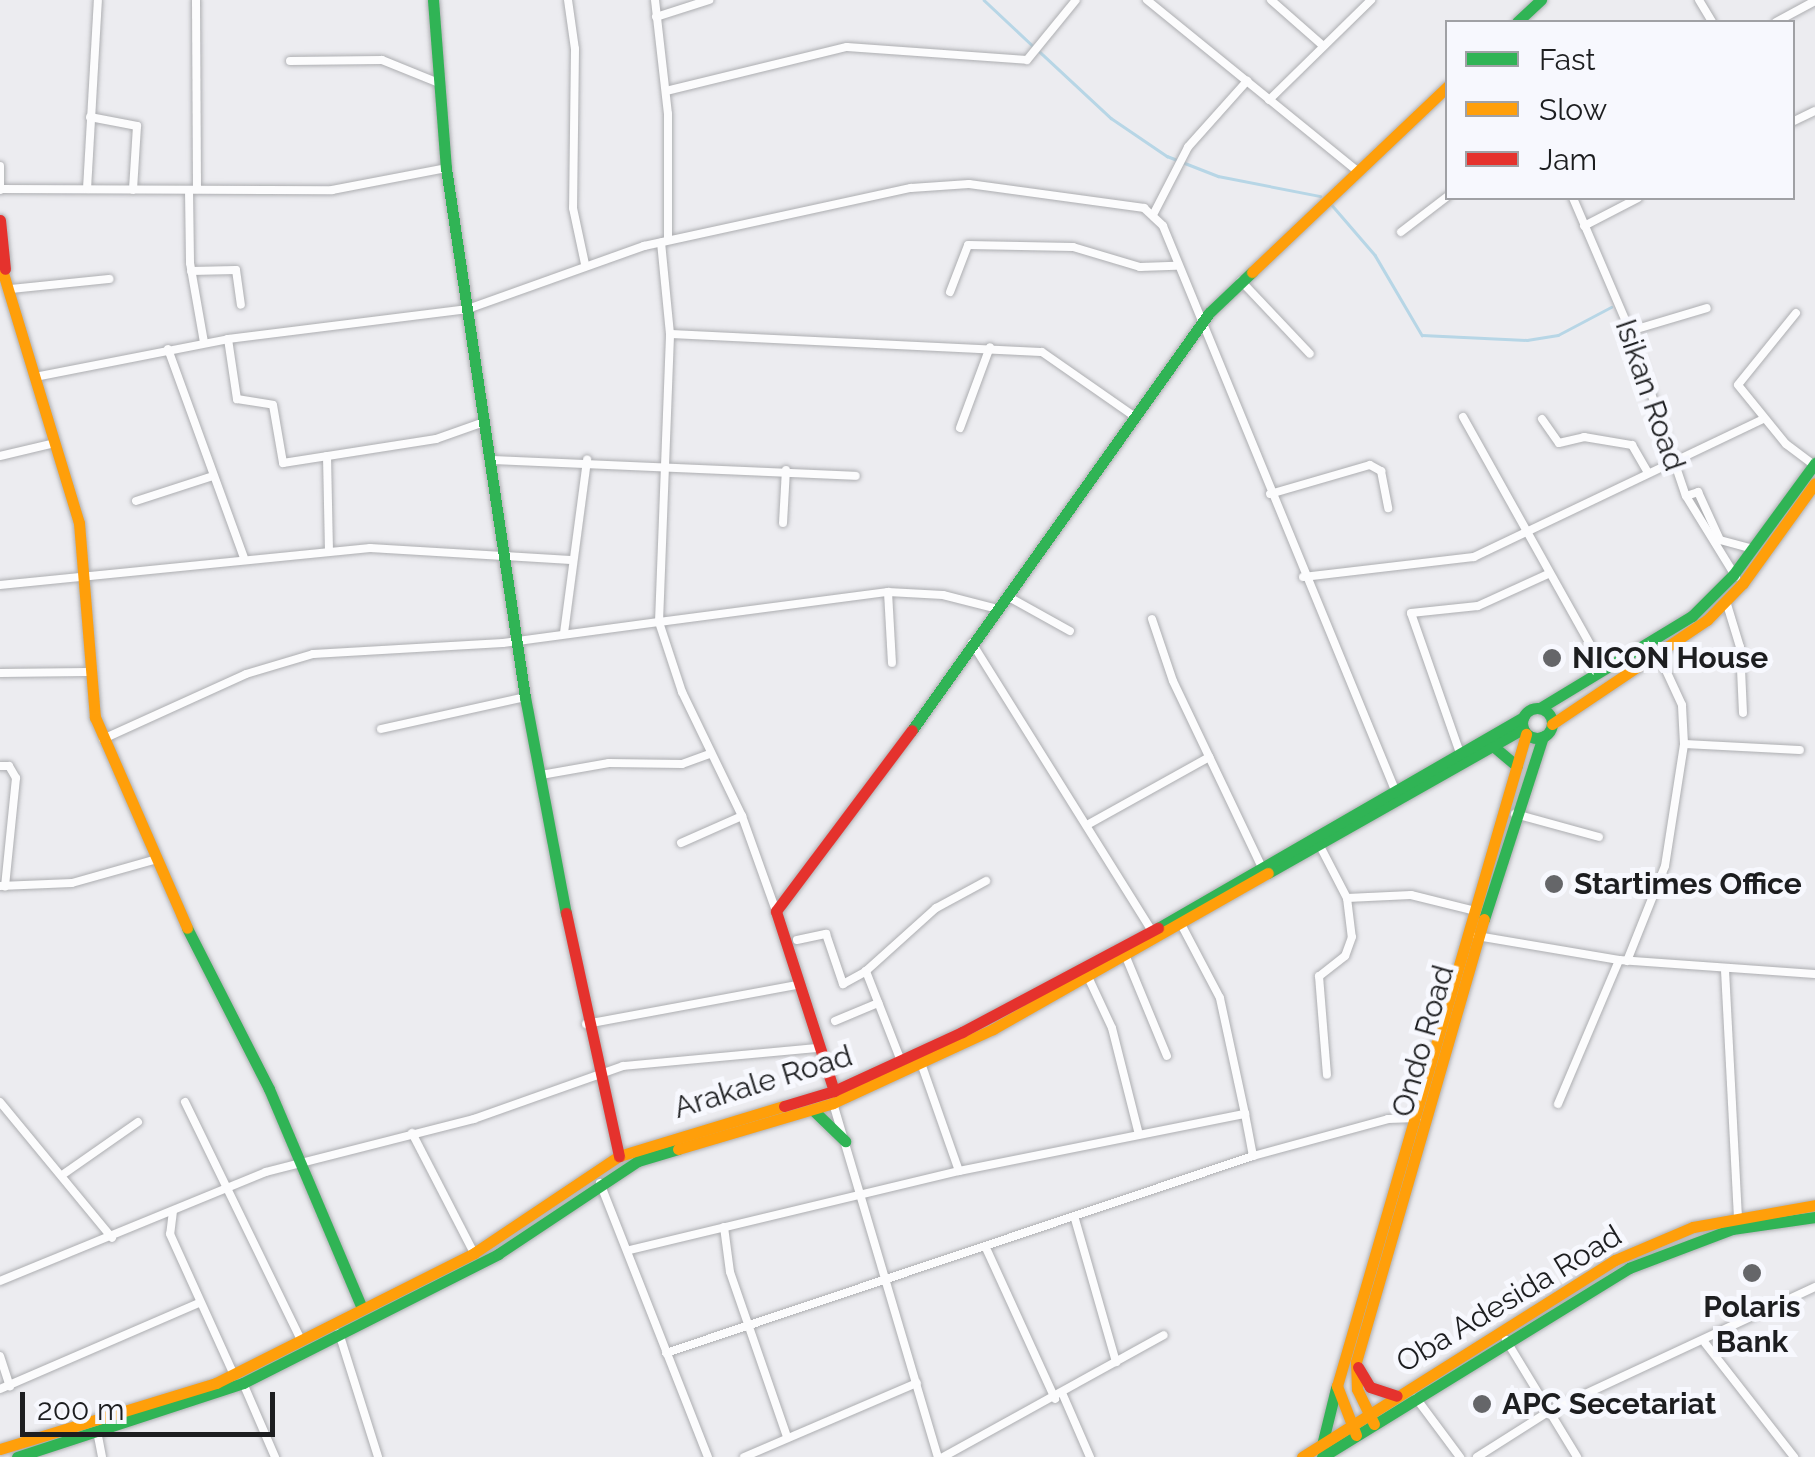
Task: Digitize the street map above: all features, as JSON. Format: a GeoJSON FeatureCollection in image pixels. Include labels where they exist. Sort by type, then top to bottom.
{"type":"FeatureCollection","features":[{"type":"Feature","properties":{"kind":"main road"},"geometry":{"type":"LineString","coordinates":[[432,0],[446,168],[502,552],[586,1024],[620,1156]]}},
{"type":"Feature","properties":{"kind":"main road"},"geometry":{"type":"LineString","coordinates":[[1519,20],[1542,0]]}},
{"type":"Feature","properties":{"kind":"main road"},"geometry":{"type":"LineString","coordinates":[[834,1097],[776,911],[1008,596],[1131,414],[1201,324],[1356,169],[1445,89]]}},
{"type":"Feature","properties":{"kind":"main road"},"geometry":{"type":"LineString","coordinates":[[0,220],[2,268],[55,442],[86,577],[88,672],[103,739],[302,1164],[361,1306]]}},
{"type":"Feature","properties":{"kind":"main road"},"geometry":{"type":"LineString","coordinates":[[1540,708],[1552,724],[1658,654],[1726,600],[1754,549],[1814,464]]}},
{"type":"Feature","properties":{"kind":"main road"},"geometry":{"type":"LineString","coordinates":[[1544,736],[1524,726],[1540,708],[1606,673],[1692,616],[1738,579],[1815,484]]}},
{"type":"Feature","properties":{"kind":"main road","name":"Ondo Road"},"geometry":{"type":"LineString","coordinates":[[1356,1362],[1474,936],[1515,814],[1552,724]]}},
{"type":"Feature","properties":{"kind":"main road","name":"Arakale Road"},"geometry":{"type":"LineString","coordinates":[[18,1457],[238,1379],[485,1260],[620,1156],[834,1097],[921,1063],[1154,936],[1460,753],[1524,726]]}},
{"type":"Feature","properties":{"kind":"main road","name":"Arakale Road"},"geometry":{"type":"LineString","coordinates":[[0,1449],[238,1379],[361,1306],[474,1253],[638,1161],[721,1128],[812,1110],[901,1061],[1089,979],[1154,936],[1182,926],[1524,726]]}},
{"type":"Feature","properties":{"kind":"main road","name":"Ondo Road"},"geometry":{"type":"LineString","coordinates":[[1474,936],[1475,911],[1518,766],[1524,726]]}},
{"type":"Feature","properties":{"kind":"main road"},"geometry":{"type":"LineString","coordinates":[[1492,746],[1518,766]]}},
{"type":"Feature","properties":{"kind":"main road"},"geometry":{"type":"LineString","coordinates":[[812,1110],[845,1141]]}},
{"type":"Feature","properties":{"kind":"main road","name":"Ondo Road"},"geometry":{"type":"LineString","coordinates":[[1322,1451],[1349,1340],[1421,1118]]}},
{"type":"Feature","properties":{"kind":"main road","name":"Oba Adesida Road"},"geometry":{"type":"LineString","coordinates":[[1302,1457],[1322,1451],[1398,1396],[1615,1260],[1738,1215],[1815,1204]]}},
{"type":"Feature","properties":{"kind":"main road"},"geometry":{"type":"LineString","coordinates":[[1356,1362],[1357,1388],[1371,1419],[1416,1398],[1506,1340],[1680,1245],[1765,1222],[1815,1217]]}},
{"type":"Feature","properties":{"kind":"main road"},"geometry":{"type":"LineString","coordinates":[[1356,1362],[1370,1388],[1398,1396]]}},
{"type":"Feature","properties":{"kind":"main road"},"geometry":{"type":"LineString","coordinates":[[1337,1386],[1353,1430]]}},
{"type":"Feature","properties":{"kind":"street"},"geometry":{"type":"LineString","coordinates":[[87,189],[98,0]]}},
{"type":"Feature","properties":{"kind":"street"},"geometry":{"type":"LineString","coordinates":[[196,0],[192,271],[204,342]]}},
{"type":"Feature","properties":{"kind":"street"},"geometry":{"type":"LineString","coordinates":[[568,0],[575,49],[574,208],[585,264]]}},
{"type":"Feature","properties":{"kind":"street"},"geometry":{"type":"LineString","coordinates":[[655,0],[666,92],[665,241],[670,334],[669,465],[660,622],[710,754],[742,816],[776,911]]}},
{"type":"Feature","properties":{"kind":"street"},"geometry":{"type":"LineString","coordinates":[[656,17],[709,0]]}},
{"type":"Feature","properties":{"kind":"street"},"geometry":{"type":"LineString","coordinates":[[666,92],[847,47],[1034,56],[1076,0]]}},
{"type":"Feature","properties":{"kind":"street"},"geometry":{"type":"LineString","coordinates":[[1147,0],[1356,169]]}},
{"type":"Feature","properties":{"kind":"street"},"geometry":{"type":"LineString","coordinates":[[1271,0],[1321,44]]}},
{"type":"Feature","properties":{"kind":"street"},"geometry":{"type":"LineString","coordinates":[[1269,100],[1321,44],[1371,0]]}},
{"type":"Feature","properties":{"kind":"street"},"geometry":{"type":"LineString","coordinates":[[1780,20],[1815,1]]}},
{"type":"Feature","properties":{"kind":"street"},"geometry":{"type":"LineString","coordinates":[[290,61],[382,60],[439,83]]}},
{"type":"Feature","properties":{"kind":"street"},"geometry":{"type":"LineString","coordinates":[[1247,81],[1188,147],[1154,214],[1395,790]]}},
{"type":"Feature","properties":{"kind":"street"},"geometry":{"type":"LineString","coordinates":[[90,117],[138,126],[132,190]]}},
{"type":"Feature","properties":{"kind":"street"},"geometry":{"type":"LineString","coordinates":[[0,166],[0,190],[332,190],[446,168]]}},
{"type":"Feature","properties":{"kind":"street"},"geometry":{"type":"LineString","coordinates":[[35,377],[228,338],[468,309],[585,264],[665,241],[937,184],[1012,188],[1154,214]]}},
{"type":"Feature","properties":{"kind":"street"},"geometry":{"type":"LineString","coordinates":[[1401,232],[1445,198]]}},
{"type":"Feature","properties":{"kind":"street","name":"Isikan Road"},"geometry":{"type":"LineString","coordinates":[[1575,200],[1630,331],[1686,496],[1738,579]]}},
{"type":"Feature","properties":{"kind":"street"},"geometry":{"type":"LineString","coordinates":[[1584,226],[1634,200]]}},
{"type":"Feature","properties":{"kind":"street"},"geometry":{"type":"LineString","coordinates":[[950,292],[968,245],[1073,248],[1140,267],[1176,266]]}},
{"type":"Feature","properties":{"kind":"street"},"geometry":{"type":"LineString","coordinates":[[192,271],[236,270],[241,306]]}},
{"type":"Feature","properties":{"kind":"street"},"geometry":{"type":"LineString","coordinates":[[10,290],[109,279]]}},
{"type":"Feature","properties":{"kind":"street"},"geometry":{"type":"LineString","coordinates":[[1241,281],[1310,354]]}},
{"type":"Feature","properties":{"kind":"street"},"geometry":{"type":"LineString","coordinates":[[1630,331],[1708,308]]}},
{"type":"Feature","properties":{"kind":"street"},"geometry":{"type":"LineString","coordinates":[[1796,312],[1740,379],[1740,393],[1814,464]]}},
{"type":"Feature","properties":{"kind":"street"},"geometry":{"type":"LineString","coordinates":[[670,334],[990,348],[1056,356],[1131,414]]}},
{"type":"Feature","properties":{"kind":"street"},"geometry":{"type":"LineString","coordinates":[[228,338],[237,399],[273,405],[283,463],[436,438],[484,422]]}},
{"type":"Feature","properties":{"kind":"street"},"geometry":{"type":"LineString","coordinates":[[960,428],[990,348]]}},
{"type":"Feature","properties":{"kind":"street"},"geometry":{"type":"LineString","coordinates":[[168,349],[244,558]]}},
{"type":"Feature","properties":{"kind":"street"},"geometry":{"type":"LineString","coordinates":[[1462,417],[1606,673]]}},
{"type":"Feature","properties":{"kind":"street"},"geometry":{"type":"LineString","coordinates":[[1542,419],[1560,443],[1584,437],[1632,444],[1647,471]]}},
{"type":"Feature","properties":{"kind":"street"},"geometry":{"type":"LineString","coordinates":[[1304,577],[1442,564],[1526,536],[1647,471],[1763,419]]}},
{"type":"Feature","properties":{"kind":"street"},"geometry":{"type":"LineString","coordinates":[[0,456],[55,442]]}},
{"type":"Feature","properties":{"kind":"street"},"geometry":{"type":"LineString","coordinates":[[326,456],[329,550]]}},
{"type":"Feature","properties":{"kind":"street"},"geometry":{"type":"LineString","coordinates":[[491,460],[586,460],[856,476]]}},
{"type":"Feature","properties":{"kind":"street"},"geometry":{"type":"LineString","coordinates":[[564,633],[586,460]]}},
{"type":"Feature","properties":{"kind":"street"},"geometry":{"type":"LineString","coordinates":[[1270,494],[1370,465],[1381,471],[1388,508]]}},
{"type":"Feature","properties":{"kind":"street"},"geometry":{"type":"LineString","coordinates":[[783,523],[786,470]]}},
{"type":"Feature","properties":{"kind":"street"},"geometry":{"type":"LineString","coordinates":[[136,501],[213,476]]}},
{"type":"Feature","properties":{"kind":"street"},"geometry":{"type":"LineString","coordinates":[[1686,496],[1698,492],[1720,540],[1754,549]]}},
{"type":"Feature","properties":{"kind":"street"},"geometry":{"type":"LineString","coordinates":[[0,585],[329,550],[502,552],[571,560]]}},
{"type":"Feature","properties":{"kind":"street"},"geometry":{"type":"LineString","coordinates":[[1460,753],[1411,614],[1478,606],[1548,574]]}},
{"type":"Feature","properties":{"kind":"street"},"geometry":{"type":"LineString","coordinates":[[888,592],[892,663]]}},
{"type":"Feature","properties":{"kind":"street"},"geometry":{"type":"LineString","coordinates":[[103,739],[246,674],[313,654],[564,633],[888,592],[942,595],[998,609]]}},
{"type":"Feature","properties":{"kind":"street"},"geometry":{"type":"LineString","coordinates":[[1008,596],[1070,630]]}},
{"type":"Feature","properties":{"kind":"street"},"geometry":{"type":"LineString","coordinates":[[1726,600],[1740,648],[1743,713]]}},
{"type":"Feature","properties":{"kind":"street"},"geometry":{"type":"LineString","coordinates":[[1152,620],[1209,757],[1262,868]]}},
{"type":"Feature","properties":{"kind":"street"},"geometry":{"type":"LineString","coordinates":[[972,644],[1154,936]]}},
{"type":"Feature","properties":{"kind":"street"},"geometry":{"type":"LineString","coordinates":[[1558,1104],[1665,866],[1684,744],[1682,705],[1658,654]]}},
{"type":"Feature","properties":{"kind":"street"},"geometry":{"type":"LineString","coordinates":[[0,673],[88,672]]}},
{"type":"Feature","properties":{"kind":"street"},"geometry":{"type":"LineString","coordinates":[[381,729],[526,697]]}},
{"type":"Feature","properties":{"kind":"street"},"geometry":{"type":"LineString","coordinates":[[1684,744],[1800,750]]}},
{"type":"Feature","properties":{"kind":"street"},"geometry":{"type":"LineString","coordinates":[[542,775],[609,762],[682,764],[710,754]]}},
{"type":"Feature","properties":{"kind":"street"},"geometry":{"type":"LineString","coordinates":[[1087,825],[1209,757]]}},
{"type":"Feature","properties":{"kind":"street"},"geometry":{"type":"LineString","coordinates":[[0,766],[9,766],[16,778],[2,886],[72,884],[157,858]]}},
{"type":"Feature","properties":{"kind":"street"},"geometry":{"type":"LineString","coordinates":[[1515,814],[1599,837]]}},
{"type":"Feature","properties":{"kind":"street"},"geometry":{"type":"LineString","coordinates":[[681,844],[742,816]]}},
{"type":"Feature","properties":{"kind":"street"},"geometry":{"type":"LineString","coordinates":[[1320,846],[1347,898],[1350,950],[1319,976],[1327,1075]]}},
{"type":"Feature","properties":{"kind":"street"},"geometry":{"type":"LineString","coordinates":[[797,940],[826,934],[844,984],[866,971],[936,908],[986,880]]}},
{"type":"Feature","properties":{"kind":"street"},"geometry":{"type":"LineString","coordinates":[[1347,898],[1411,896],[1475,911]]}},
{"type":"Feature","properties":{"kind":"street"},"geometry":{"type":"LineString","coordinates":[[1182,926],[1224,1010],[1253,1156]]}},
{"type":"Feature","properties":{"kind":"street"},"geometry":{"type":"LineString","coordinates":[[1474,936],[1623,960],[1815,974]]}},
{"type":"Feature","properties":{"kind":"street"},"geometry":{"type":"LineString","coordinates":[[1126,957],[1167,1056]]}},
{"type":"Feature","properties":{"kind":"street"},"geometry":{"type":"LineString","coordinates":[[1725,970],[1738,1215]]}},
{"type":"Feature","properties":{"kind":"street"},"geometry":{"type":"LineString","coordinates":[[866,971],[901,1061]]}},
{"type":"Feature","properties":{"kind":"street"},"geometry":{"type":"LineString","coordinates":[[1089,979],[1112,1028],[1138,1131]]}},
{"type":"Feature","properties":{"kind":"street"},"geometry":{"type":"LineString","coordinates":[[586,1024],[798,985]]}},
{"type":"Feature","properties":{"kind":"street"},"geometry":{"type":"LineString","coordinates":[[836,1021],[878,1003]]}},
{"type":"Feature","properties":{"kind":"street"},"geometry":{"type":"LineString","coordinates":[[0,1280],[112,1238],[225,1187],[474,1119],[596,1074],[652,1060],[818,1048]]}},
{"type":"Feature","properties":{"kind":"street"},"geometry":{"type":"LineString","coordinates":[[921,1063],[959,1171]]}},
{"type":"Feature","properties":{"kind":"street"},"geometry":{"type":"LineString","coordinates":[[834,1097],[940,1457],[1059,1397],[1164,1336]]}},
{"type":"Feature","properties":{"kind":"street"},"geometry":{"type":"LineString","coordinates":[[0,1102],[65,1174],[112,1238]]}},
{"type":"Feature","properties":{"kind":"street"},"geometry":{"type":"LineString","coordinates":[[185,1102],[300,1340]]}},
{"type":"Feature","properties":{"kind":"street"},"geometry":{"type":"LineString","coordinates":[[630,1250],[1138,1131],[1244,1114]]}},
{"type":"Feature","properties":{"kind":"street"},"geometry":{"type":"LineString","coordinates":[[666,1353],[1075,1219],[1253,1156],[1388,1119],[1421,1118]]}},
{"type":"Feature","properties":{"kind":"street"},"geometry":{"type":"LineString","coordinates":[[65,1174],[138,1122]]}},
{"type":"Feature","properties":{"kind":"street"},"geometry":{"type":"LineString","coordinates":[[412,1133],[474,1253]]}},
{"type":"Feature","properties":{"kind":"street"},"geometry":{"type":"LineString","coordinates":[[600,1183],[630,1250],[708,1457]]}},
{"type":"Feature","properties":{"kind":"street"},"geometry":{"type":"LineString","coordinates":[[172,1211],[170,1234],[199,1303],[275,1457]]}},
{"type":"Feature","properties":{"kind":"street"},"geometry":{"type":"LineString","coordinates":[[1075,1219],[1116,1362]]}},
{"type":"Feature","properties":{"kind":"street"},"geometry":{"type":"LineString","coordinates":[[151,1220],[170,1234]]}},
{"type":"Feature","properties":{"kind":"street"},"geometry":{"type":"LineString","coordinates":[[724,1227],[727,1260],[768,1397],[788,1437]]}},
{"type":"Feature","properties":{"kind":"street"},"geometry":{"type":"LineString","coordinates":[[986,1248],[1090,1457]]}},
{"type":"Feature","properties":{"kind":"street"},"geometry":{"type":"LineString","coordinates":[[1477,1457],[1551,1410],[1705,1343],[1815,1287]]}},
{"type":"Feature","properties":{"kind":"street"},"geometry":{"type":"LineString","coordinates":[[0,1356],[5,1387],[199,1303]]}},
{"type":"Feature","properties":{"kind":"street"},"geometry":{"type":"LineString","coordinates":[[338,1330],[378,1457]]}},
{"type":"Feature","properties":{"kind":"street"},"geometry":{"type":"LineString","coordinates":[[1506,1340],[1577,1457]]}},
{"type":"Feature","properties":{"kind":"street"},"geometry":{"type":"LineString","coordinates":[[1705,1343],[1794,1457]]}},
{"type":"Feature","properties":{"kind":"street"},"geometry":{"type":"LineString","coordinates":[[744,1457],[917,1383]]}},
{"type":"Feature","properties":{"kind":"street"},"geometry":{"type":"LineString","coordinates":[[1416,1398],[1460,1457]]}},
{"type":"Feature","properties":{"kind":"street"},"geometry":{"type":"LineString","coordinates":[[97,1431],[102,1457]]}},
{"type":"Feature","properties":{"kind":"waterway"},"geometry":{"type":"LineString","coordinates":[[984,0],[1034,47]]}},
{"type":"Feature","properties":{"kind":"waterway"},"geometry":{"type":"LineString","coordinates":[[1040,52],[1111,118],[1167,156],[1218,176],[1320,196]]}},
{"type":"Feature","properties":{"kind":"waterway"},"geometry":{"type":"LineString","coordinates":[[1332,205],[1375,255],[1422,335],[1527,340],[1558,335],[1611,307]]}},
{"type":"Feature","properties":{"kind":"traffic: fast"},"geometry":{"type":"LineString","coordinates":[[433,0],[446,168],[525,697],[566,913]]}},
{"type":"Feature","properties":{"kind":"traffic: fast"},"geometry":{"type":"LineString","coordinates":[[1519,20],[1541,0]]}},
{"type":"Feature","properties":{"kind":"traffic: fast"},"geometry":{"type":"LineString","coordinates":[[912,730],[1209,313],[1252,272]]}},
{"type":"Feature","properties":{"kind":"traffic: fast"},"geometry":{"type":"LineString","coordinates":[[1540,708],[1692,616],[1733,575],[1815,463]]}},
{"type":"Feature","properties":{"kind":"traffic: fast"},"geometry":{"type":"LineString","coordinates":[[1537,708],[1548,712],[1552,723],[1548,734],[1537,738],[1526,734],[1522,723],[1526,712],[1537,708]]}},
{"type":"Feature","properties":{"kind":"traffic: fast"},"geometry":{"type":"LineString","coordinates":[[1158,928],[1523,717]]}},
{"type":"Feature","properties":{"kind":"traffic: fast"},"geometry":{"type":"LineString","coordinates":[[1268,873],[1523,729]]}},
{"type":"Feature","properties":{"kind":"traffic: fast"},"geometry":{"type":"LineString","coordinates":[[1484,919],[1543,736]]}},
{"type":"Feature","properties":{"kind":"traffic: fast"},"geometry":{"type":"LineString","coordinates":[[1493,746],[1517,766]]}},
{"type":"Feature","properties":{"kind":"traffic: fast"},"geometry":{"type":"LineString","coordinates":[[187,928],[269,1089],[361,1306]]}},
{"type":"Feature","properties":{"kind":"traffic: fast"},"geometry":{"type":"LineString","coordinates":[[813,1110],[845,1141]]}},
{"type":"Feature","properties":{"kind":"traffic: fast"},"geometry":{"type":"LineString","coordinates":[[17,1457],[243,1383],[498,1254],[638,1161],[678,1149]]}},
{"type":"Feature","properties":{"kind":"traffic: fast"},"geometry":{"type":"LineString","coordinates":[[1322,1457],[1629,1268],[1732,1229],[1815,1217]]}},
{"type":"Feature","properties":{"kind":"traffic: fast"},"geometry":{"type":"LineString","coordinates":[[1322,1445],[1336,1388]]}},
{"type":"Feature","properties":{"kind":"traffic: slow"},"geometry":{"type":"LineString","coordinates":[[1252,272],[1445,89]]}},
{"type":"Feature","properties":{"kind":"traffic: slow"},"geometry":{"type":"LineString","coordinates":[[0,263],[79,523],[95,717],[187,928]]}},
{"type":"Feature","properties":{"kind":"traffic: slow"},"geometry":{"type":"LineString","coordinates":[[1552,724],[1707,620],[1743,583],[1815,483]]}},
{"type":"Feature","properties":{"kind":"traffic: slow"},"geometry":{"type":"LineString","coordinates":[[1356,1435],[1337,1386],[1526,734]]}},
{"type":"Feature","properties":{"kind":"traffic: slow"},"geometry":{"type":"LineString","coordinates":[[678,1149],[833,1103],[993,1029],[1268,873]]}},
{"type":"Feature","properties":{"kind":"traffic: slow"},"geometry":{"type":"LineString","coordinates":[[1374,1424],[1357,1389],[1356,1362],[1484,919]]}},
{"type":"Feature","properties":{"kind":"traffic: slow"},"geometry":{"type":"LineString","coordinates":[[0,1449],[216,1383],[474,1253],[619,1156],[784,1106]]}},
{"type":"Feature","properties":{"kind":"traffic: slow"},"geometry":{"type":"LineString","coordinates":[[1302,1457],[1615,1260],[1693,1227],[1815,1205]]}},
{"type":"Feature","properties":{"kind":"traffic: jam"},"geometry":{"type":"LineString","coordinates":[[0,220],[5,269]]}},
{"type":"Feature","properties":{"kind":"traffic: jam"},"geometry":{"type":"LineString","coordinates":[[834,1091],[776,911],[912,730]]}},
{"type":"Feature","properties":{"kind":"traffic: jam"},"geometry":{"type":"LineString","coordinates":[[566,913],[619,1156]]}},
{"type":"Feature","properties":{"kind":"traffic: jam"},"geometry":{"type":"LineString","coordinates":[[784,1106],[834,1091],[962,1032],[1158,928]]}},
{"type":"Feature","properties":{"kind":"traffic: jam"},"geometry":{"type":"LineString","coordinates":[[1358,1367],[1370,1387],[1397,1396]]}},
{"type":"Feature","properties":{"kind":"place","name":"NICON House"},"geometry":{"type":"Point","coordinates":[1552,658]}},
{"type":"Feature","properties":{"kind":"place","name":"Startimes Office"},"geometry":{"type":"Point","coordinates":[1554,884]}},
{"type":"Feature","properties":{"kind":"place","name":"Polaris Bank"},"geometry":{"type":"Point","coordinates":[1752,1273]}},
{"type":"Feature","properties":{"kind":"place","name":"APC Secetariat"},"geometry":{"type":"Point","coordinates":[1482,1404]}}]}
